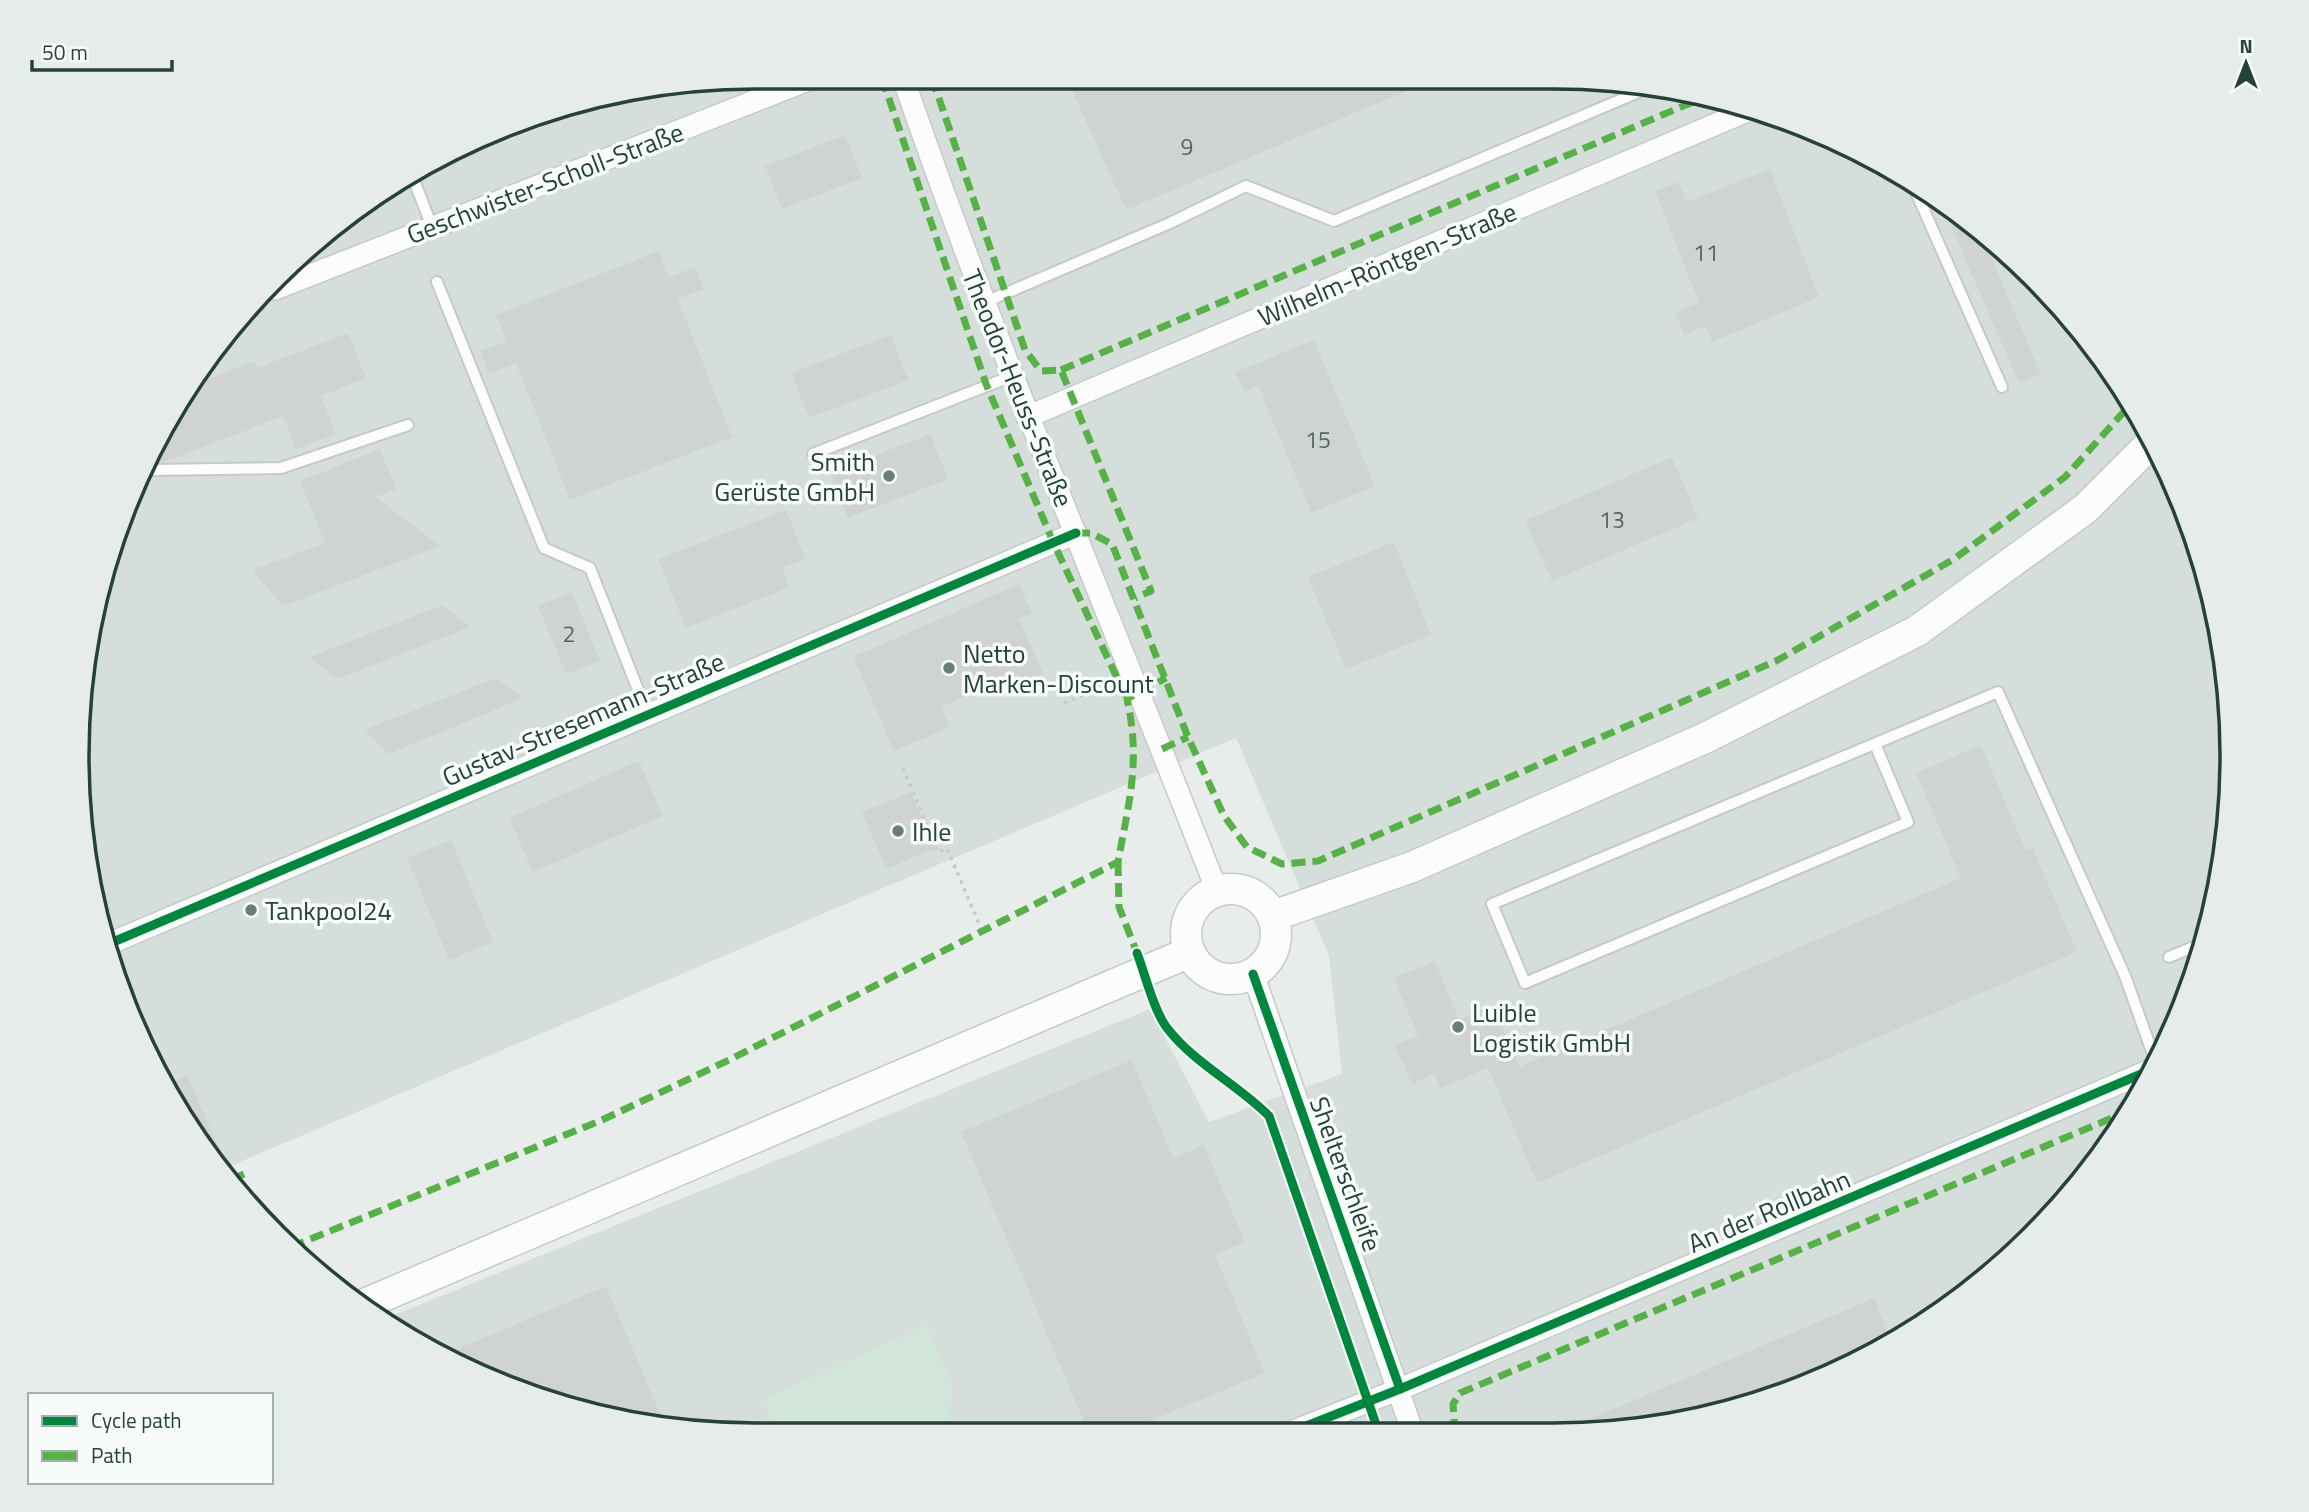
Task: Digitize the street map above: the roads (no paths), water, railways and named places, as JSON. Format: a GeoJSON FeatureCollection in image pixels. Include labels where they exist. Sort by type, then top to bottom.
{"type":"FeatureCollection","features":[{"type":"Feature","properties":{"kind":"main road"},"geometry":{"type":"LineString","coordinates":[[1273,916],[1412,867],[1692,744],[1917,631],[2085,509],[2145,450]]}},
{"type":"Feature","properties":{"kind":"main road"},"geometry":{"type":"LineString","coordinates":[[1234,889],[1250,893],[1264,902],[1273,916],[1277,932],[1274,949],[1266,963],[1253,974],[1235,979],[1217,977],[1200,967],[1190,952],[1186,938],[1190,916],[1204,898],[1217,891],[1234,889]]}},
{"type":"Feature","properties":{"kind":"main road"},"geometry":{"type":"LineString","coordinates":[[373,1301],[1190,952]]}},
{"type":"Feature","properties":{"kind":"street","name":"Geschwister-Scholl-Straße"},"geometry":{"type":"LineString","coordinates":[[285,285],[785,89]]}},
{"type":"Feature","properties":{"kind":"street","name":"Theodor-Heuss-Straße"},"geometry":{"type":"LineString","coordinates":[[907,89],[1027,418],[1076,533],[1217,891]]}},
{"type":"Feature","properties":{"kind":"street","name":"Wilhelm-Röntgen-Straße"},"geometry":{"type":"LineString","coordinates":[[1027,418],[1737,115]]}},
{"type":"Feature","properties":{"kind":"street","name":"Gustav-Stresemann-Straße"},"geometry":{"type":"LineString","coordinates":[[116,941],[1076,533]]}},
{"type":"Feature","properties":{"kind":"street","name":"Shelterschleife"},"geometry":{"type":"LineString","coordinates":[[1253,974],[1410,1423]]}},
{"type":"Feature","properties":{"kind":"street","name":"An der Rollbahn"},"geometry":{"type":"LineString","coordinates":[[1314,1423],[1400,1389],[2137,1076]]}},
{"type":"Feature","properties":{"kind":"lane"},"geometry":{"type":"LineString","coordinates":[[984,303],[1170,223],[1246,186],[1334,220],[1633,94]]}},
{"type":"Feature","properties":{"kind":"lane"},"geometry":{"type":"LineString","coordinates":[[415,184],[432,227]]}},
{"type":"Feature","properties":{"kind":"lane"},"geometry":{"type":"LineString","coordinates":[[1919,200],[2001,387]]}},
{"type":"Feature","properties":{"kind":"lane"},"geometry":{"type":"LineString","coordinates":[[437,282],[544,548],[590,568],[648,715]]}},
{"type":"Feature","properties":{"kind":"lane"},"geometry":{"type":"LineString","coordinates":[[813,454],[1012,376]]}},
{"type":"Feature","properties":{"kind":"lane"},"geometry":{"type":"LineString","coordinates":[[154,470],[281,468],[408,425]]}},
{"type":"Feature","properties":{"kind":"lane"},"geometry":{"type":"LineString","coordinates":[[1875,744],[1908,822],[1525,983],[1492,904],[1998,692],[2125,976],[2151,1050]]}},
{"type":"Feature","properties":{"kind":"lane"},"geometry":{"type":"LineString","coordinates":[[2169,957],[2191,948]]}},
{"type":"Feature","properties":{"kind":"place","name":"Smith Gerüste GmbH"},"geometry":{"type":"Point","coordinates":[889,476]}},
{"type":"Feature","properties":{"kind":"place","name":"Netto Marken-Discount"},"geometry":{"type":"Point","coordinates":[949,668]}},
{"type":"Feature","properties":{"kind":"place","name":"Ihle"},"geometry":{"type":"Point","coordinates":[898,831]}},
{"type":"Feature","properties":{"kind":"place","name":"Tankpool24"},"geometry":{"type":"Point","coordinates":[251,910]}},
{"type":"Feature","properties":{"kind":"place","name":"Luible Logistik GmbH"},"geometry":{"type":"Point","coordinates":[1458,1027]}}]}
